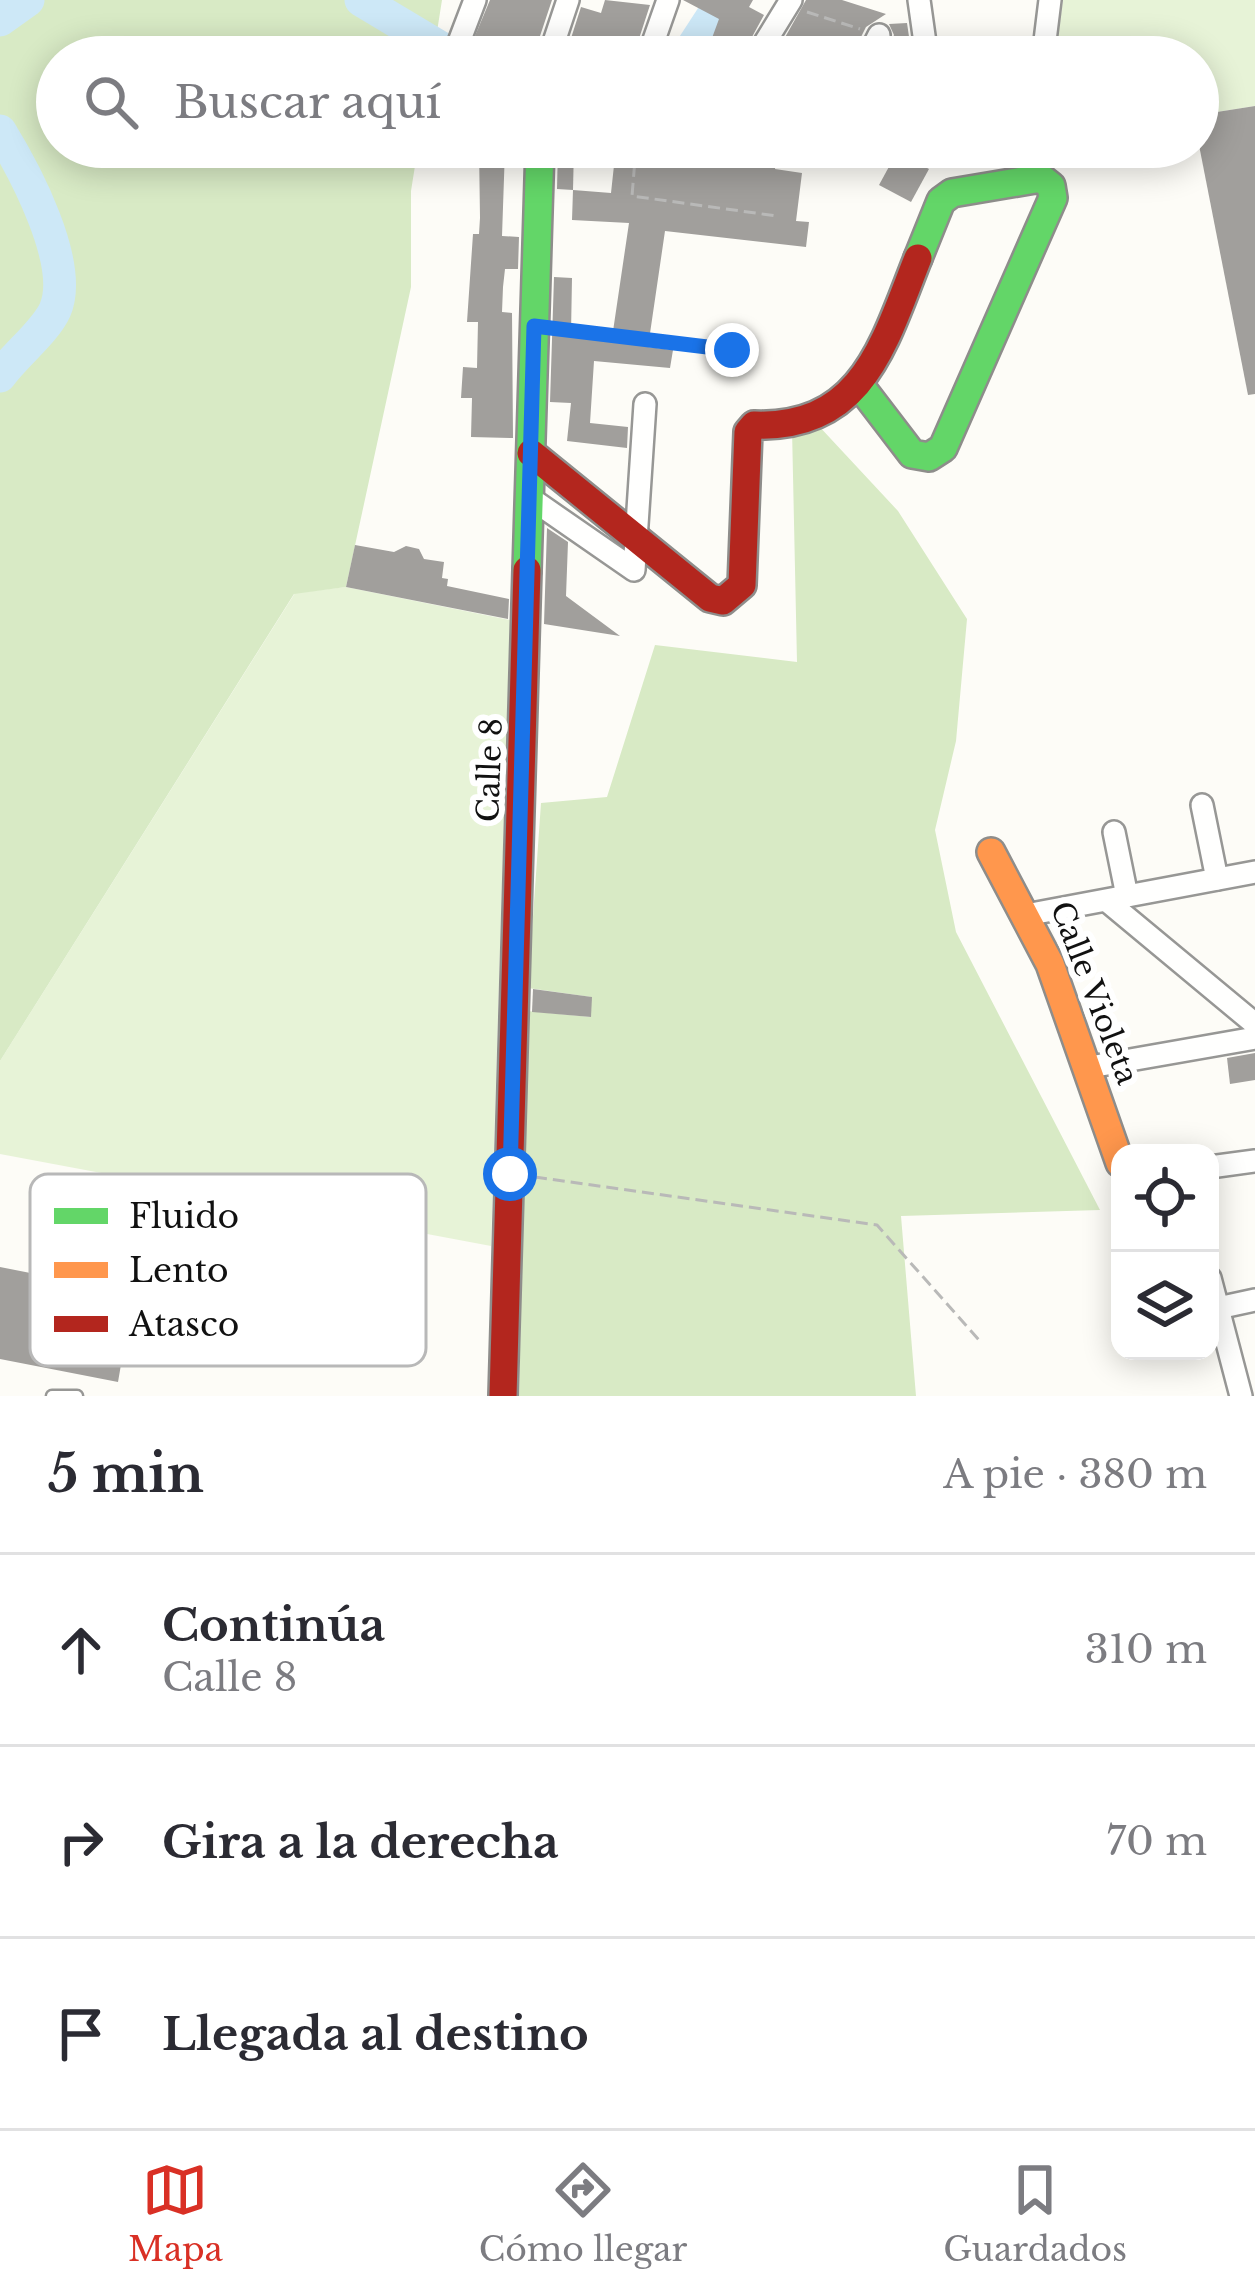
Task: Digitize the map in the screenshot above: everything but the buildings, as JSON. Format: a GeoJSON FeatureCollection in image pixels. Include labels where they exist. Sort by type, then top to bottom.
{"type":"FeatureCollection","features":[{"type":"Feature","properties":{"kind":"street"},"geometry":{"type":"LineString","coordinates":[[461,36],[475,0]]}},
{"type":"Feature","properties":{"kind":"street"},"geometry":{"type":"LineString","coordinates":[[556,36],[568,0]]}},
{"type":"Feature","properties":{"kind":"street"},"geometry":{"type":"LineString","coordinates":[[655,36],[668,0]]}},
{"type":"Feature","properties":{"kind":"street"},"geometry":{"type":"LineString","coordinates":[[920,0],[924,36]]}},
{"type":"Feature","properties":{"kind":"street"},"geometry":{"type":"LineString","coordinates":[[1046,36],[1050,0]]}},
{"type":"Feature","properties":{"kind":"street"},"geometry":{"type":"LineString","coordinates":[[769,36],[790,3]]}},
{"type":"Feature","properties":{"kind":"street","name":"Calle 8"},"geometry":{"type":"LineString","coordinates":[[502,1396],[539,168]]}},
{"type":"Feature","properties":{"kind":"street"},"geometry":{"type":"LineString","coordinates":[[531,453],[710,598],[723,601],[742,585],[748,432],[754,425],[784,427],[824,414],[860,386],[941,201],[952,194],[1041,178],[1052,185],[1053,198],[943,448],[929,457],[912,454],[860,386]]}},
{"type":"Feature","properties":{"kind":"street"},"geometry":{"type":"LineString","coordinates":[[530,498],[634,570],[645,404]]}},
{"type":"Feature","properties":{"kind":"street"},"geometry":{"type":"LineString","coordinates":[[1202,805],[1217,879]]}},
{"type":"Feature","properties":{"kind":"street"},"geometry":{"type":"LineString","coordinates":[[1114,832],[1117,899],[1255,1024]]}},
{"type":"Feature","properties":{"kind":"street","name":"Calle Violeta"},"geometry":{"type":"LineString","coordinates":[[991,852],[1031,914],[1114,1144]]}},
{"type":"Feature","properties":{"kind":"street"},"geometry":{"type":"LineString","coordinates":[[1031,914],[1255,872]]}},
{"type":"Feature","properties":{"kind":"street"},"geometry":{"type":"LineString","coordinates":[[1090,1067],[1255,1038]]}},
{"type":"Feature","properties":{"kind":"street"},"geometry":{"type":"LineString","coordinates":[[1219,1166],[1255,1161]]}},
{"type":"Feature","properties":{"kind":"street"},"geometry":{"type":"LineString","coordinates":[[1241,1396],[1219,1309],[1255,1300]]}},
{"type":"Feature","properties":{"kind":"lane"},"geometry":{"type":"LineString","coordinates":[[52,1396],[77,1396]]}},
{"type":"Feature","properties":{"kind":"path"},"geometry":{"type":"LineString","coordinates":[[790,3],[879,35]]}},
{"type":"Feature","properties":{"kind":"path"},"geometry":{"type":"LineString","coordinates":[[634,168],[632,196],[777,216]]}},
{"type":"Feature","properties":{"kind":"path"},"geometry":{"type":"LineString","coordinates":[[534,326],[732,350]]}},
{"type":"Feature","properties":{"kind":"path"},"geometry":{"type":"LineString","coordinates":[[510,1174],[877,1225],[979,1340]]}},
{"type":"Feature","properties":{"kind":"green space"},"geometry":{"type":"Polygon","coordinates":[[[0,0],[442,0],[436,36],[36,36],[36,168],[415,168],[411,287],[346,587],[294,594],[0,1061],[0,0]]]}},
{"type":"Feature","properties":{"kind":"green space"},"geometry":{"type":"Polygon","coordinates":[[[1063,0],[1255,0],[1255,106],[1219,112],[1219,36],[1058,36],[1063,0]]]}},
{"type":"Feature","properties":{"kind":"green space"},"geometry":{"type":"Polygon","coordinates":[[[817,424],[898,511],[967,619],[956,741],[935,830],[956,932],[1100,1210],[901,1216],[916,1396],[519,1396],[527,1011],[591,1017],[591,997],[528,988],[541,803],[607,797],[655,645],[797,662],[792,429],[817,424]]]}},
{"type":"Feature","properties":{"kind":"green space"},"geometry":{"type":"Polygon","coordinates":[[[346,587],[510,620],[491,1246],[426,1234],[426,1174],[107,1174],[0,1154],[0,1061],[295,593],[346,587]]]}},
{"type":"Feature","properties":{"kind":"waterway"},"geometry":{"type":"LineString","coordinates":[[0,20],[28,0]]}},
{"type":"Feature","properties":{"kind":"waterway"},"geometry":{"type":"LineString","coordinates":[[361,0],[421,36]]}},
{"type":"Feature","properties":{"kind":"waterway"},"geometry":{"type":"LineString","coordinates":[[700,36],[723,0]]}},
{"type":"Feature","properties":{"kind":"waterway"},"geometry":{"type":"LineString","coordinates":[[0,131],[44,218],[53,243],[59,291],[50,318],[0,376]]}},
{"type":"Feature","properties":{"kind":"traffic: fast"},"geometry":{"type":"LineString","coordinates":[[527,570],[539,168]]}},
{"type":"Feature","properties":{"kind":"traffic: fast"},"geometry":{"type":"LineString","coordinates":[[860,386],[912,454],[929,457],[943,448],[1053,198],[1051,186],[1041,178],[952,193],[941,201],[918,258]]}},
{"type":"Feature","properties":{"kind":"traffic: slow"},"geometry":{"type":"LineString","coordinates":[[991,852],[1050,964],[1113,1144]]}},
{"type":"Feature","properties":{"kind":"traffic: jam"},"geometry":{"type":"LineString","coordinates":[[531,453],[710,598],[723,601],[742,585],[748,432],[754,425],[821,413],[845,396],[880,349],[918,258]]}},
{"type":"Feature","properties":{"kind":"traffic: jam"},"geometry":{"type":"LineString","coordinates":[[503,1396],[527,570]]}},
{"type":"Feature","properties":{"kind":"route"},"geometry":{"type":"LineString","coordinates":[[510,1174],[534,326],[732,350]]}}]}
